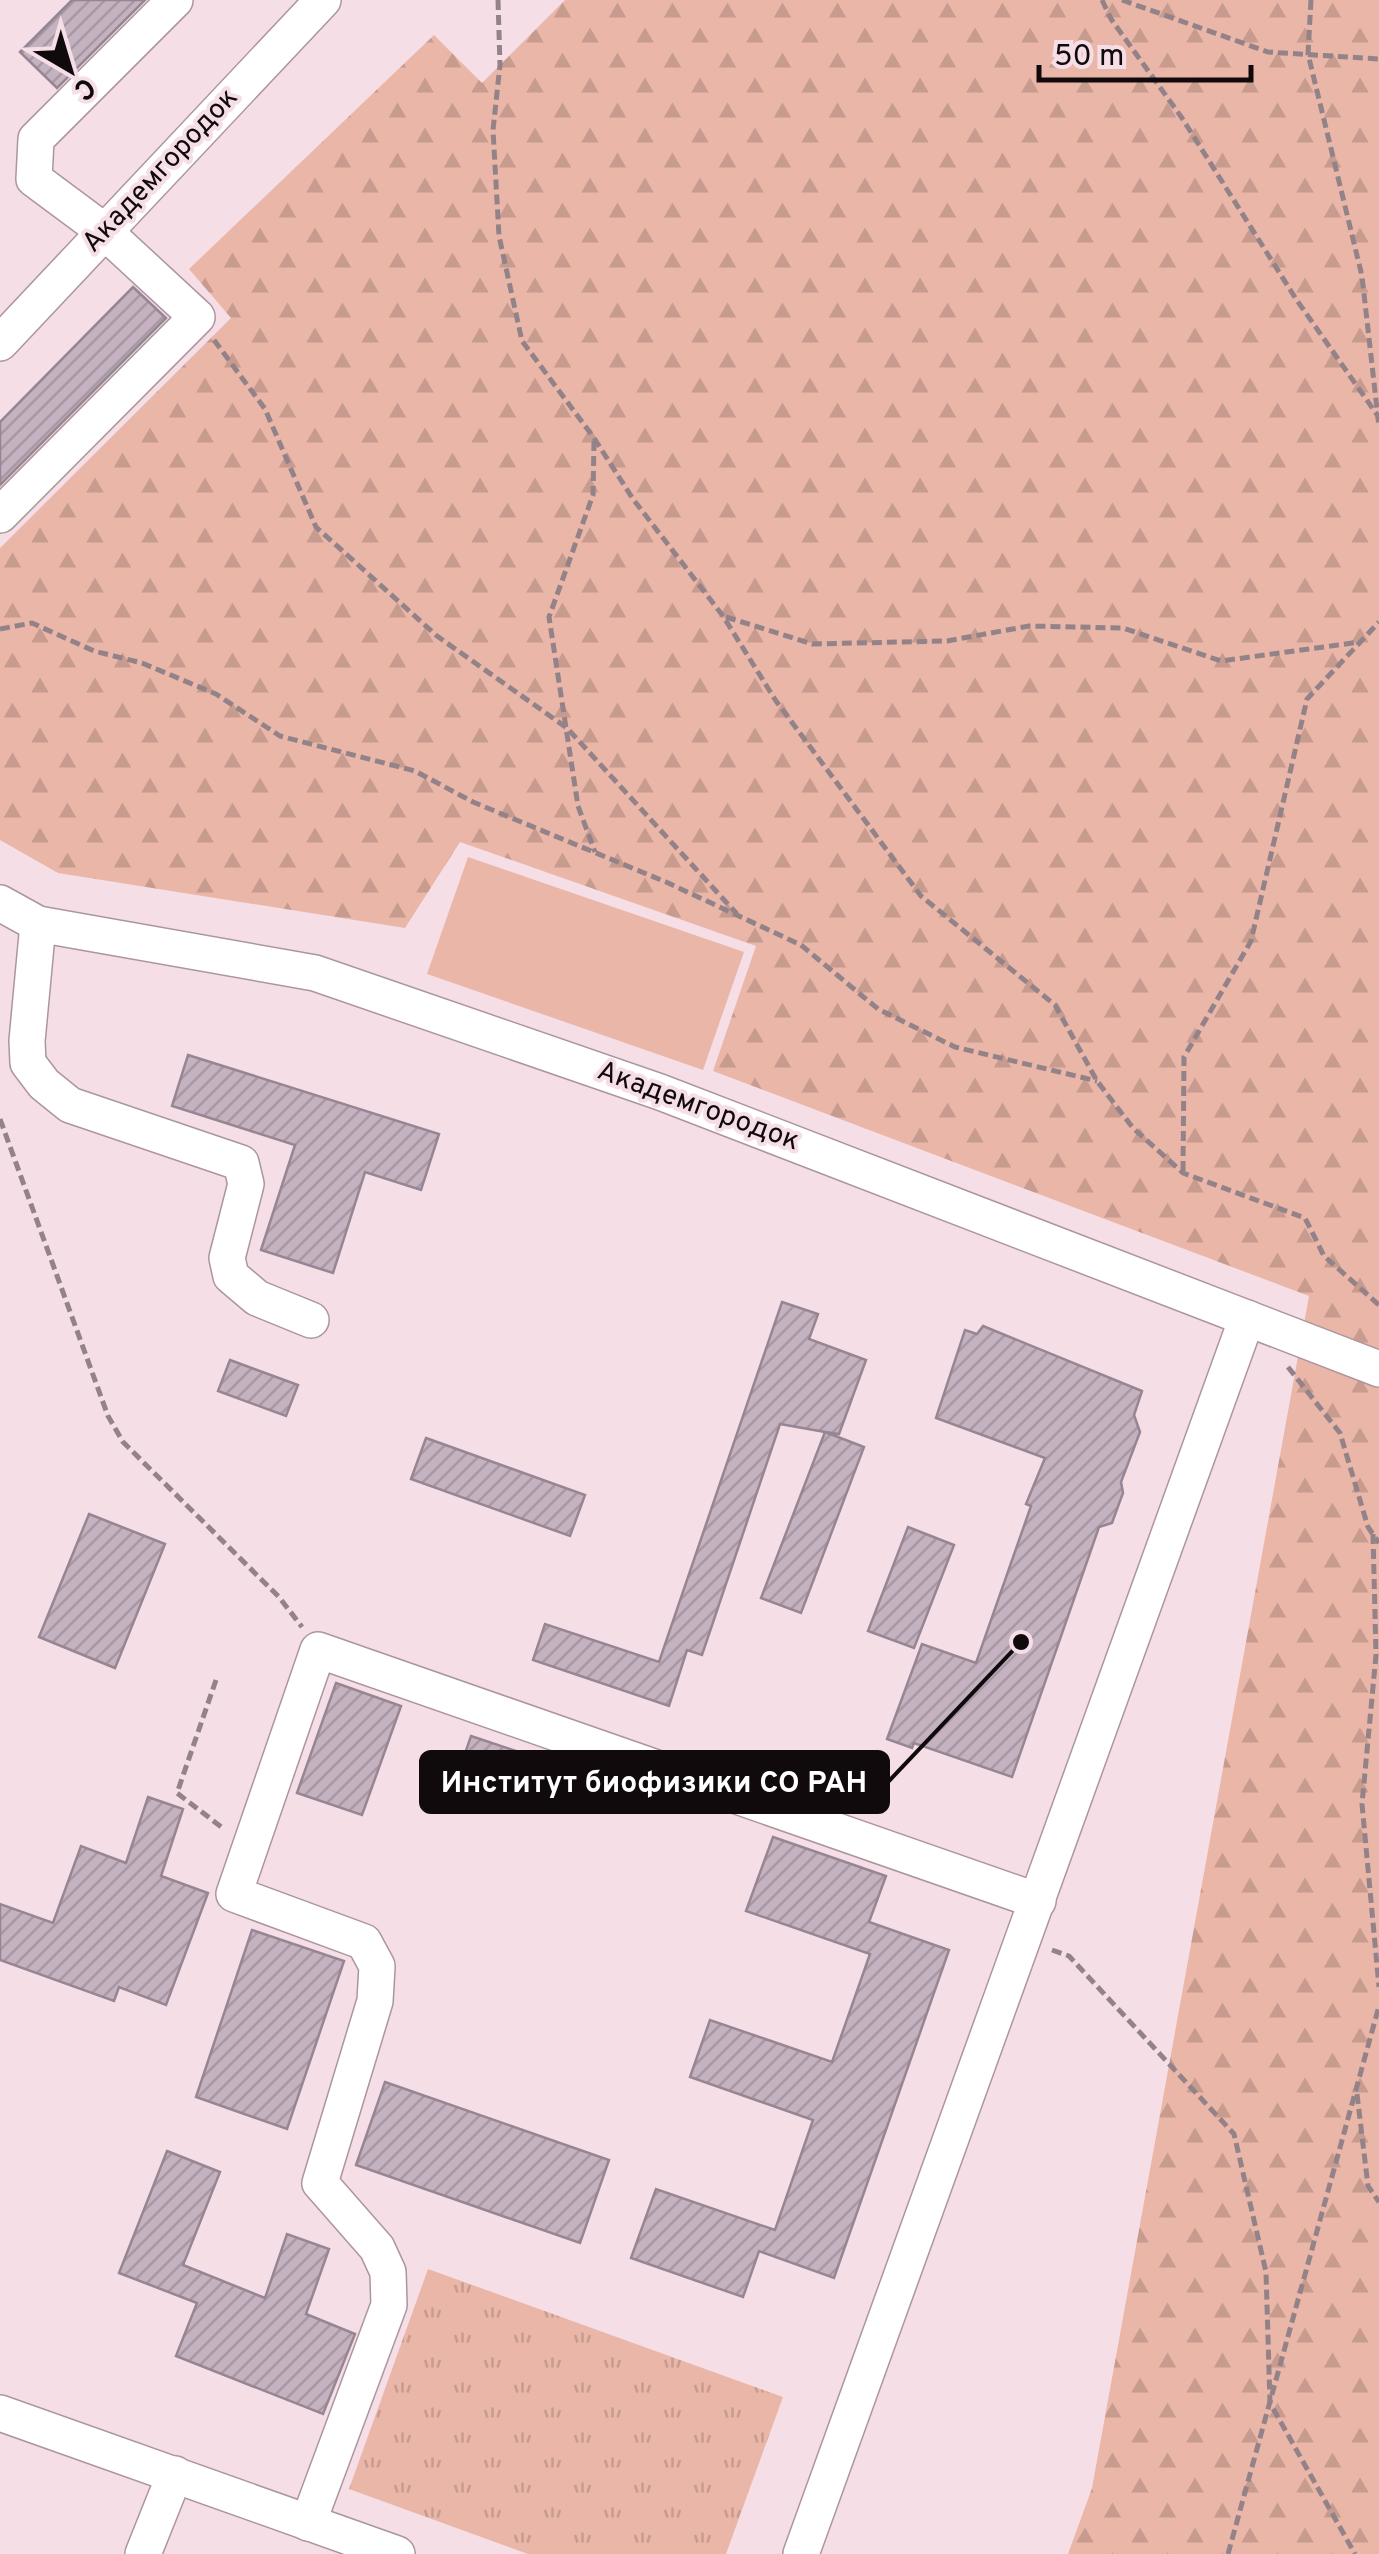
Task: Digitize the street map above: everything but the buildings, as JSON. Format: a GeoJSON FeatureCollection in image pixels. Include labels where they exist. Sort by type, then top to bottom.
{"type":"FeatureCollection","features":[{"type":"Feature","properties":{"kind":"street"},"geometry":{"type":"LineString","coordinates":[[0,515],[196,317],[104,231],[34,179],[36,139],[174,0]]}},
{"type":"Feature","properties":{"kind":"street","name":"Академгородок"},"geometry":{"type":"LineString","coordinates":[[0,343],[322,0]]}},
{"type":"Feature","properties":{"kind":"street","name":"Академгородок"},"geometry":{"type":"LineString","coordinates":[[0,903],[38,924],[314,973],[678,1098],[1379,1369]]}},
{"type":"Feature","properties":{"kind":"street"},"geometry":{"type":"LineString","coordinates":[[38,924],[28,1063],[44,1084],[70,1105],[241,1163],[246,1184],[227,1258],[231,1276],[257,1298],[311,1320]]}},
{"type":"Feature","properties":{"kind":"street"},"geometry":{"type":"LineString","coordinates":[[801,2554],[1248,1318]]}},
{"type":"Feature","properties":{"kind":"street"},"geometry":{"type":"LineString","coordinates":[[308,2524],[389,2306],[388,2272],[377,2248],[320,2183],[375,2000],[377,1966],[364,1942],[234,1894],[318,1650],[1038,1901]]}},
{"type":"Feature","properties":{"kind":"street"},"geometry":{"type":"LineString","coordinates":[[0,2412],[397,2554]]}},
{"type":"Feature","properties":{"kind":"street"},"geometry":{"type":"LineString","coordinates":[[143,2554],[175,2474]]}},
{"type":"Feature","properties":{"kind":"path"},"geometry":{"type":"LineString","coordinates":[[498,0],[500,65],[493,130],[499,236],[522,340],[633,499],[723,616],[776,700],[921,896],[1056,1005],[1097,1081],[1134,1128],[1183,1172],[1305,1218],[1324,1256],[1379,1305]]}},
{"type":"Feature","properties":{"kind":"path"},"geometry":{"type":"LineString","coordinates":[[1102,0],[1182,118],[1296,300],[1378,416]]}},
{"type":"Feature","properties":{"kind":"path"},"geometry":{"type":"LineString","coordinates":[[1122,0],[1268,52],[1379,59]]}},
{"type":"Feature","properties":{"kind":"path"},"geometry":{"type":"LineString","coordinates":[[1311,0],[1308,54],[1362,276],[1379,427]]}},
{"type":"Feature","properties":{"kind":"path"},"geometry":{"type":"LineString","coordinates":[[196,317],[266,408],[316,527],[437,636],[567,728],[739,916]]}},
{"type":"Feature","properties":{"kind":"path"},"geometry":{"type":"LineString","coordinates":[[594,438],[592,495],[549,616],[578,806],[595,853]]}},
{"type":"Feature","properties":{"kind":"path"},"geometry":{"type":"LineString","coordinates":[[723,616],[812,644],[947,640],[1029,626],[1123,628],[1221,661],[1360,642]]}},
{"type":"Feature","properties":{"kind":"path"},"geometry":{"type":"LineString","coordinates":[[1183,1172],[1184,1058],[1251,940],[1307,699],[1379,622]]}},
{"type":"Feature","properties":{"kind":"path"},"geometry":{"type":"LineString","coordinates":[[0,628],[32,623],[94,651],[142,663],[216,694],[280,736],[415,771],[473,802],[801,945],[878,1010],[954,1047],[1097,1081]]}},
{"type":"Feature","properties":{"kind":"path"},"geometry":{"type":"LineString","coordinates":[[0,1120],[108,1416],[123,1442],[279,1597],[318,1650]]}},
{"type":"Feature","properties":{"kind":"path"},"geometry":{"type":"LineString","coordinates":[[1281,1359],[1340,1433],[1373,1534],[1376,1655],[1362,1804],[1379,1987]]}},
{"type":"Feature","properties":{"kind":"path"},"geometry":{"type":"LineString","coordinates":[[1373,1534],[1379,1542]]}},
{"type":"Feature","properties":{"kind":"path"},"geometry":{"type":"LineString","coordinates":[[216,1680],[177,1793],[230,1834]]}},
{"type":"Feature","properties":{"kind":"path"},"geometry":{"type":"LineString","coordinates":[[1038,1946],[1069,1956],[1234,2134],[1266,2272],[1270,2403],[1355,2554]]}},
{"type":"Feature","properties":{"kind":"path"},"geometry":{"type":"LineString","coordinates":[[1228,2554],[1379,2006]]}},
{"type":"Feature","properties":{"kind":"path"},"geometry":{"type":"LineString","coordinates":[[1356,2091],[1368,2186],[1379,2202]]}},
{"type":"Feature","properties":{"kind":"green space"},"geometry":{"type":"Polygon","coordinates":[[[565,0],[1379,0],[1379,2554],[1068,2554],[1092,2488],[1309,1296],[713,1071],[756,946],[460,842],[405,928],[58,873],[0,840],[0,548],[231,318],[189,269],[434,35],[482,83],[565,0]]]}},
{"type":"Feature","properties":{"kind":"green space"},"geometry":{"type":"Polygon","coordinates":[[[468,857],[744,952],[703,1070],[427,974],[468,857]]]}},
{"type":"Feature","properties":{"kind":"green space"},"geometry":{"type":"Polygon","coordinates":[[[428,2269],[783,2397],[726,2554],[528,2554],[349,2489],[428,2269]]]}},
{"type":"Feature","properties":{"kind":"place","name":"Институт биофизики СО РАН"},"geometry":{"type":"Point","coordinates":[1021,1642]}}]}
